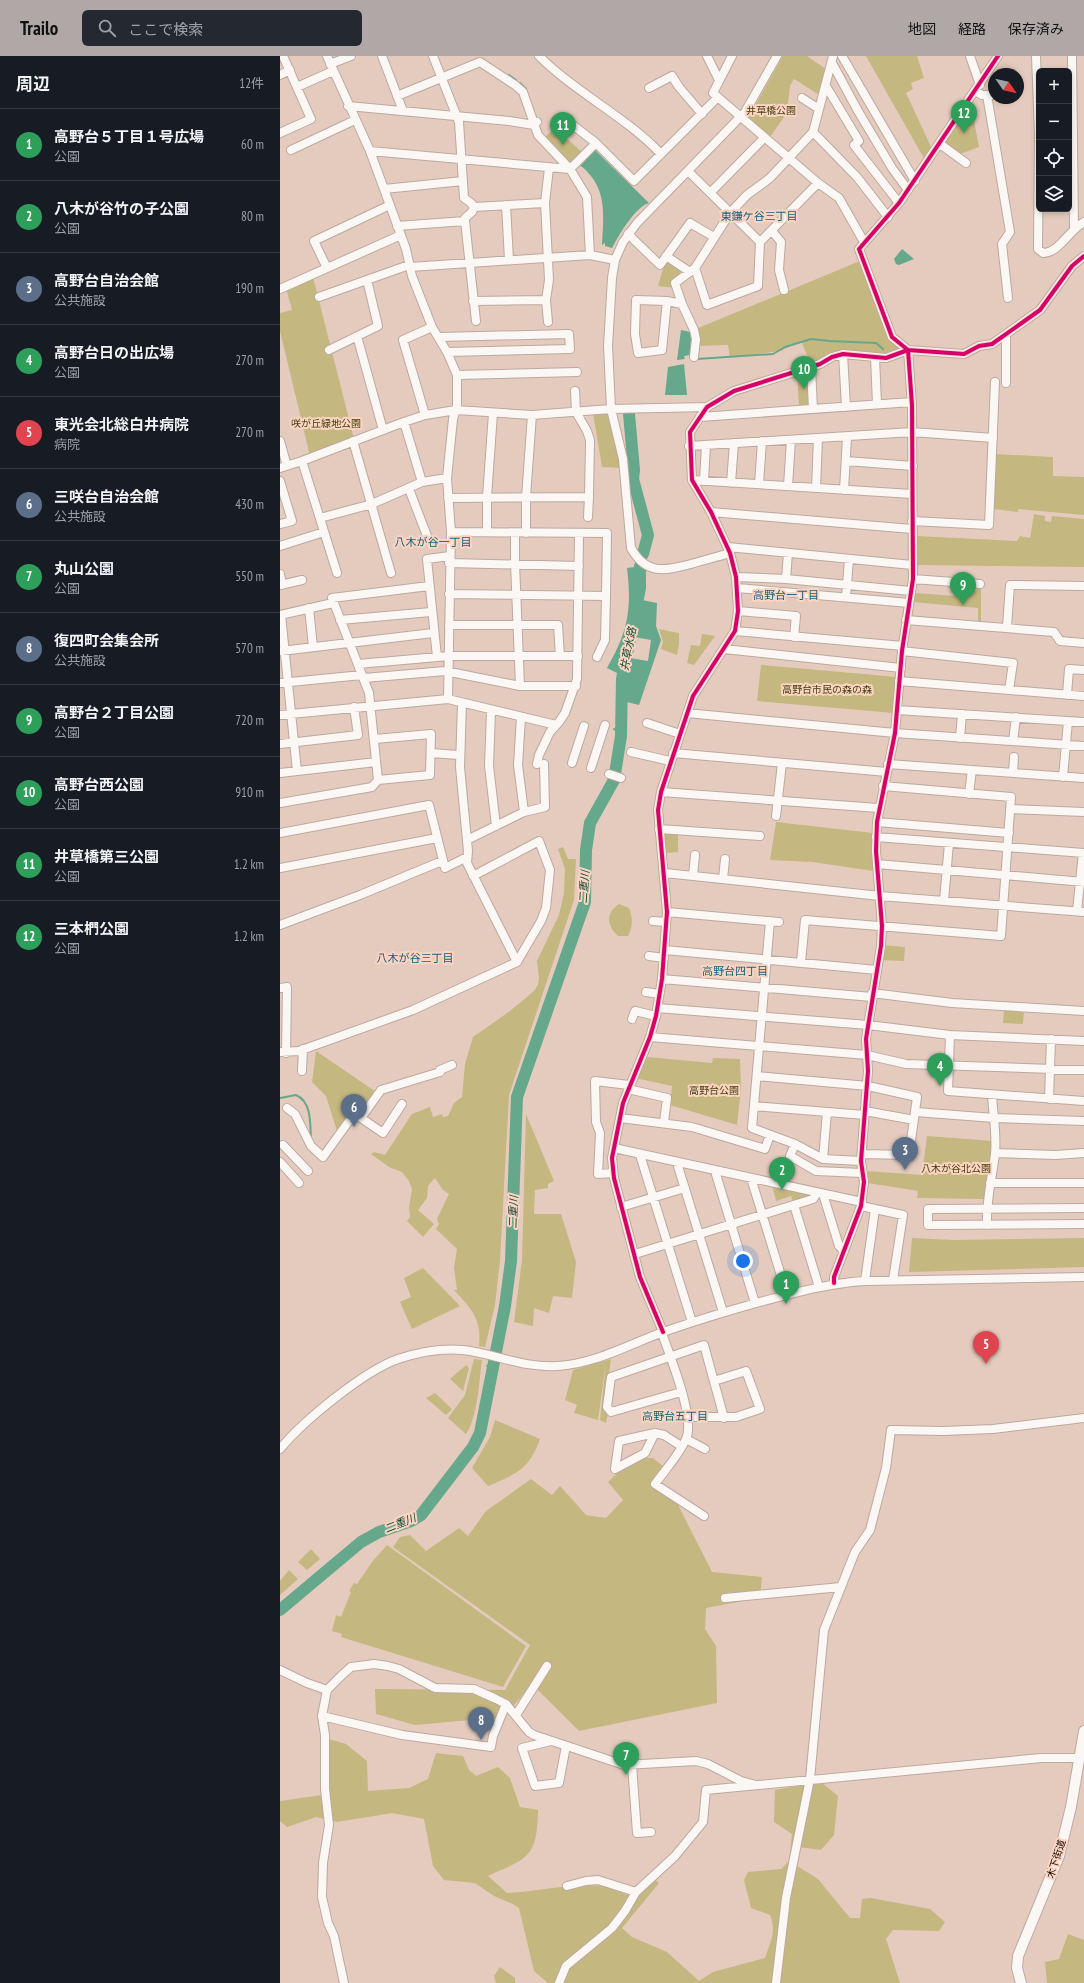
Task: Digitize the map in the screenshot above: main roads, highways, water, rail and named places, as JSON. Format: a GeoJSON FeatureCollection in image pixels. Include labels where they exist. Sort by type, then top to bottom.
{"type":"FeatureCollection","features":[{"type":"Feature","properties":{"kind":"main road","name":"木下街道"},"geometry":{"type":"LineString","coordinates":[[1021,1983],[1017,1968],[1018,1956],[1059,1856],[1071,1807],[1084,1731]]}},
{"type":"Feature","properties":{"kind":"waterway"},"geometry":{"type":"LineString","coordinates":[[509,75],[516,80]]}},
{"type":"Feature","properties":{"kind":"waterway"},"geometry":{"type":"LineString","coordinates":[[520,83],[526,89]]}},
{"type":"Feature","properties":{"kind":"waterway"},"geometry":{"type":"LineString","coordinates":[[697,359],[773,354],[785,347],[811,339],[876,343],[883,349]]}},
{"type":"Feature","properties":{"kind":"waterway","name":"井草水路"},"geometry":{"type":"LineString","coordinates":[[629,414],[634,470],[633,479],[648,535],[643,554]]}},
{"type":"Feature","properties":{"kind":"waterway","name":"二重川"},"geometry":{"type":"LineString","coordinates":[[280,1610],[361,1542],[379,1532],[411,1521],[421,1515],[473,1447],[480,1433],[505,1306],[511,1261],[517,1097],[585,902],[586,850],[590,823],[614,780],[621,736],[622,679],[640,588],[640,566]]}},
{"type":"Feature","properties":{"kind":"waterway","name":"井草水路"},"geometry":{"type":"LineString","coordinates":[[614,729],[621,733]]}},
{"type":"Feature","properties":{"kind":"waterway"},"geometry":{"type":"LineString","coordinates":[[280,1098],[296,1095],[305,1103],[308,1108],[311,1139]]}},
{"type":"Feature","properties":{"kind":"waterway","name":"二重川"},"geometry":{"type":"LineString","coordinates":[[487,1366],[494,1367]]}},
{"type":"Feature","properties":{"kind":"place","name":"三本椚公園"},"geometry":{"type":"Point","coordinates":[964,133]}},
{"type":"Feature","properties":{"kind":"place","name":"井草橋第三公園"},"geometry":{"type":"Point","coordinates":[563,145]}},
{"type":"Feature","properties":{"kind":"place","name":"高野台西公園"},"geometry":{"type":"Point","coordinates":[804,389]}},
{"type":"Feature","properties":{"kind":"place","name":"高野台２丁目公園"},"geometry":{"type":"Point","coordinates":[963,605]}},
{"type":"Feature","properties":{"kind":"place","name":"高野台日の出広場"},"geometry":{"type":"Point","coordinates":[940,1086]}},
{"type":"Feature","properties":{"kind":"place","name":"三咲台自治会館"},"geometry":{"type":"Point","coordinates":[354,1127]}},
{"type":"Feature","properties":{"kind":"place","name":"高野台自治会館"},"geometry":{"type":"Point","coordinates":[905,1170]}},
{"type":"Feature","properties":{"kind":"place","name":"八木が谷竹の子公園"},"geometry":{"type":"Point","coordinates":[782,1190]}},
{"type":"Feature","properties":{"kind":"place","name":"高野台５丁目１号広場"},"geometry":{"type":"Point","coordinates":[786,1304]}},
{"type":"Feature","properties":{"kind":"place","name":"東光会北総白井病院"},"geometry":{"type":"Point","coordinates":[986,1364]}},
{"type":"Feature","properties":{"kind":"place","name":"復四町会集会所"},"geometry":{"type":"Point","coordinates":[481,1740]}},
{"type":"Feature","properties":{"kind":"place","name":"丸山公園"},"geometry":{"type":"Point","coordinates":[626,1775]}},
{"type":"Feature","properties":{"kind":"district","name":"東鎌ケ谷三丁目"},"geometry":{"type":"Point","coordinates":[759,216]}},
{"type":"Feature","properties":{"kind":"district","name":"八木が谷一丁目"},"geometry":{"type":"Point","coordinates":[433,542]}},
{"type":"Feature","properties":{"kind":"district","name":"高野台一丁目"},"geometry":{"type":"Point","coordinates":[786,595]}},
{"type":"Feature","properties":{"kind":"district","name":"八木が谷三丁目"},"geometry":{"type":"Point","coordinates":[415,958]}},
{"type":"Feature","properties":{"kind":"district","name":"高野台四丁目"},"geometry":{"type":"Point","coordinates":[735,971]}},
{"type":"Feature","properties":{"kind":"district","name":"高野台五丁目"},"geometry":{"type":"Point","coordinates":[675,1416]}},
{"type":"Feature","properties":{"kind":"park label","name":"井草橋公園"},"geometry":{"type":"Point","coordinates":[771,110]}},
{"type":"Feature","properties":{"kind":"park label","name":"咲が丘緑地公園"},"geometry":{"type":"Point","coordinates":[326,423]}},
{"type":"Feature","properties":{"kind":"park label","name":"高野台市民の森の森"},"geometry":{"type":"Point","coordinates":[827,689]}},
{"type":"Feature","properties":{"kind":"park label","name":"高野台公園"},"geometry":{"type":"Point","coordinates":[714,1090]}},
{"type":"Feature","properties":{"kind":"park label","name":"八木が谷北公園"},"geometry":{"type":"Point","coordinates":[956,1168]}}]}
